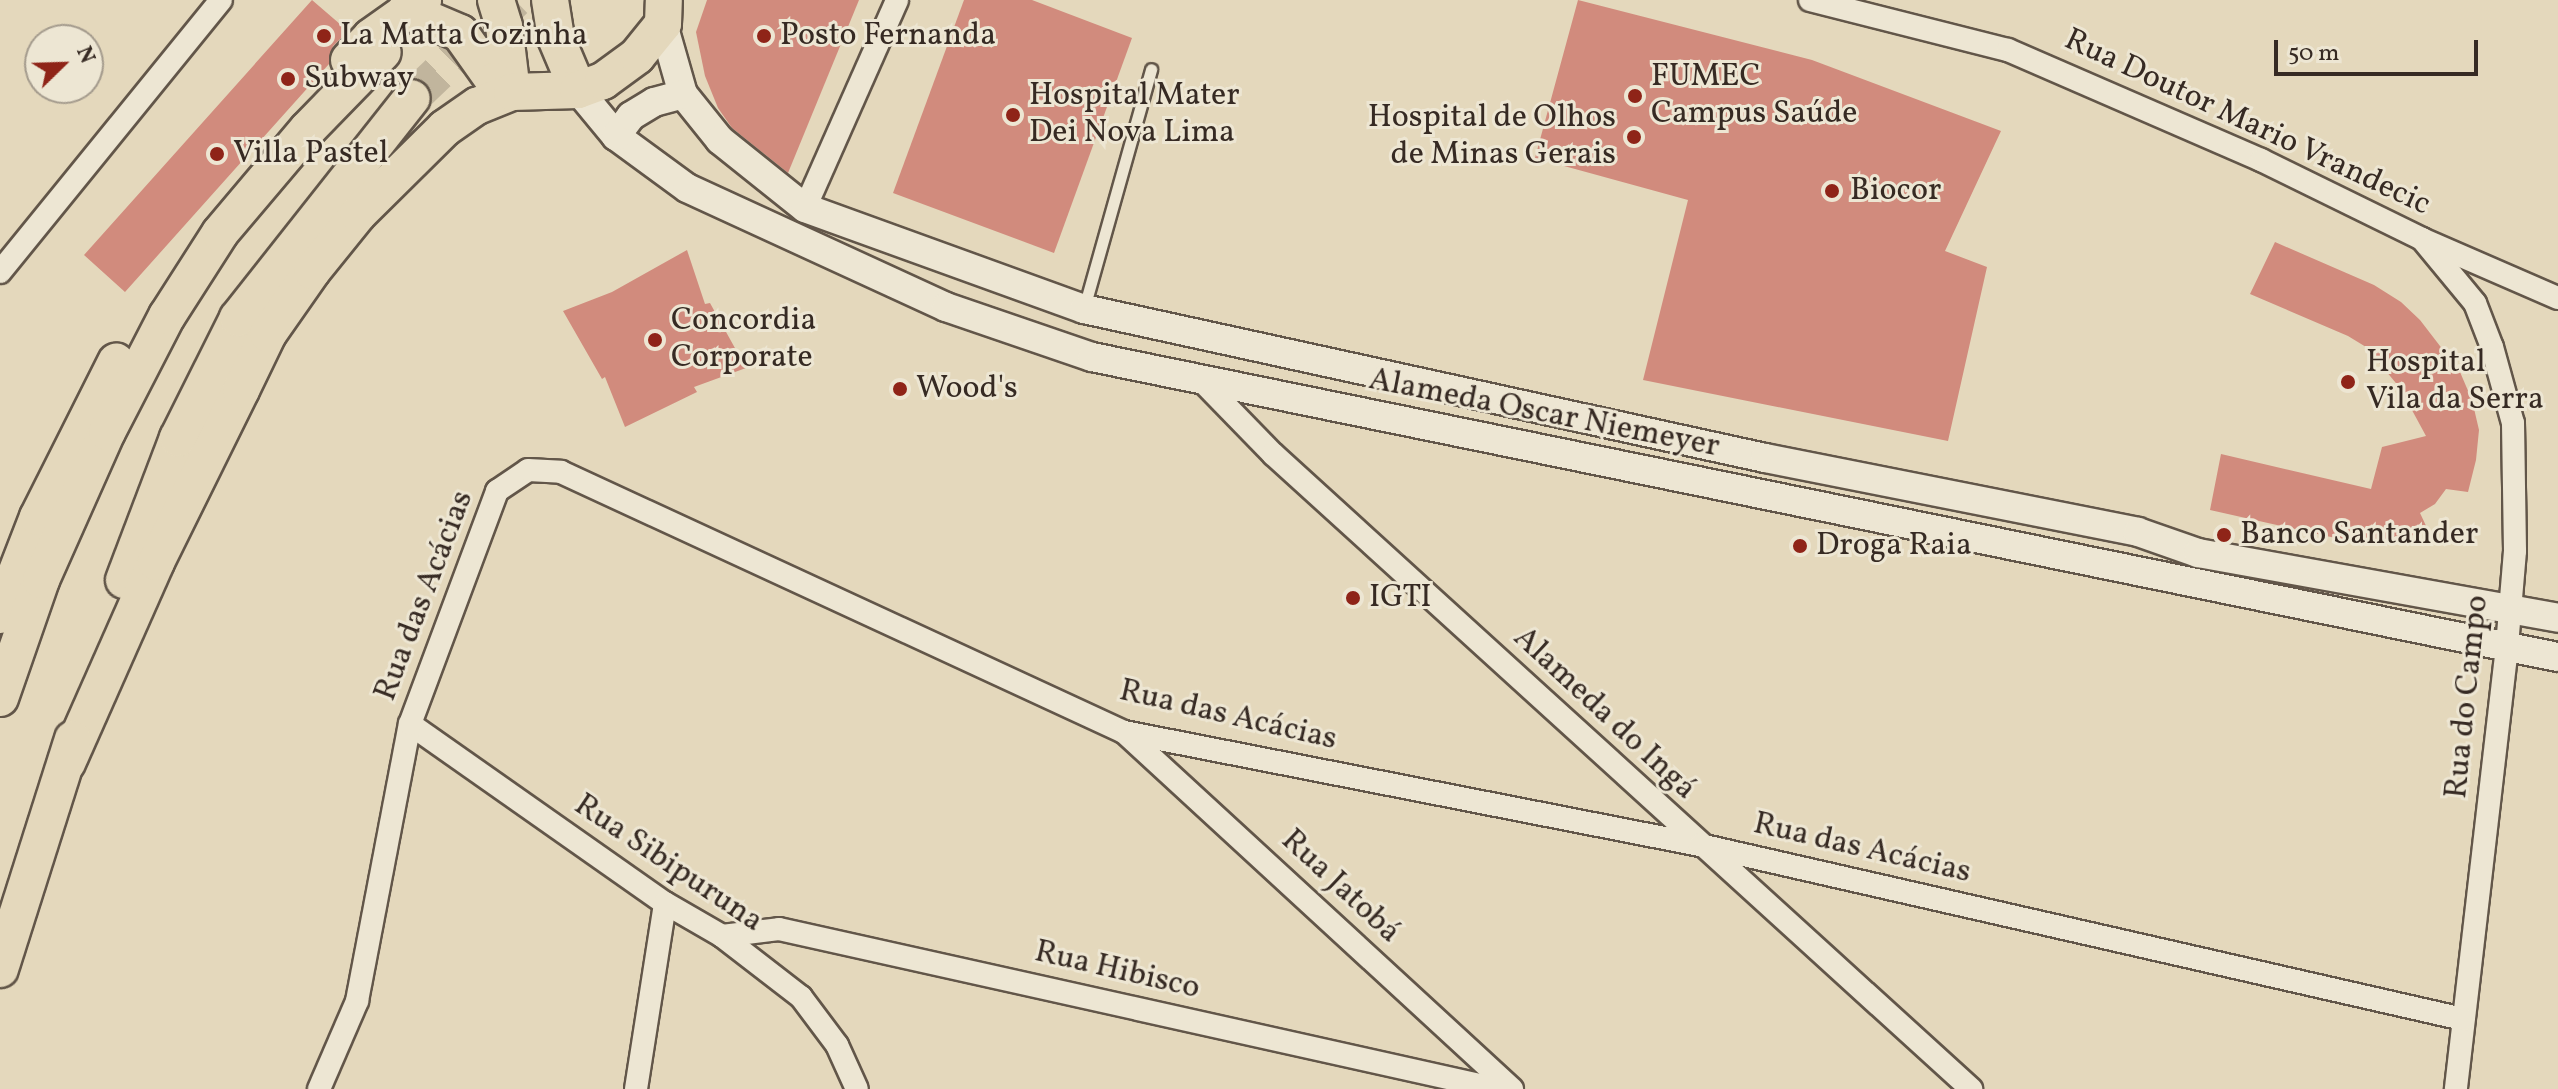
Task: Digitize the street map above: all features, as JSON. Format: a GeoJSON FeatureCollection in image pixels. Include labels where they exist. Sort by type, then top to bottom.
{"type":"FeatureCollection","features":[{"type":"Feature","properties":{"kind":"highway"},"geometry":{"type":"LineString","coordinates":[[496,0],[504,26],[512,92]]}},
{"type":"Feature","properties":{"kind":"highway"},"geometry":{"type":"LineString","coordinates":[[550,0],[556,38],[578,90]]}},
{"type":"Feature","properties":{"kind":"highway"},"geometry":{"type":"LineString","coordinates":[[0,615],[38,517],[146,305],[209,219],[371,37],[414,4],[460,33],[494,81],[512,92]]}},
{"type":"Feature","properties":{"kind":"highway"},"geometry":{"type":"LineString","coordinates":[[67,763],[156,562],[268,334],[358,214],[445,128],[477,106],[512,92],[578,90],[603,81],[637,56],[655,8]]}},
{"type":"Feature","properties":{"kind":"highway"},"geometry":{"type":"LineString","coordinates":[[0,698],[41,580],[107,432],[167,316],[220,233],[308,129],[383,52]]}},
{"type":"Feature","properties":{"kind":"highway"},"geometry":{"type":"LineString","coordinates":[[0,969],[67,763],[90,672],[178,438],[238,318],[412,98]]}},
{"type":"Feature","properties":{"kind":"street"},"geometry":{"type":"LineString","coordinates":[[0,272],[221,0]]}},
{"type":"Feature","properties":{"kind":"street"},"geometry":{"type":"LineString","coordinates":[[805,208],[897,0]]}},
{"type":"Feature","properties":{"kind":"street","name":"Rua Doutor Mario Vrandecic"},"geometry":{"type":"LineString","coordinates":[[1810,0],[2008,50],[2261,160],[2422,239],[2558,298]]}},
{"type":"Feature","properties":{"kind":"street","name":"Alameda Oscar Niemeyer"},"geometry":{"type":"LineString","coordinates":[[655,8],[683,94],[720,140],[805,208],[963,268],[1084,309],[1750,454],[2138,532],[2198,553],[2558,618]]}},
{"type":"Feature","properties":{"kind":"street","name":"Alameda Oscar Niemeyer"},"geometry":{"type":"LineString","coordinates":[[578,90],[616,136],[687,188],[946,307],[1092,357],[2558,657]]}},
{"type":"Feature","properties":{"kind":"street"},"geometry":{"type":"LineString","coordinates":[[616,136],[631,116],[654,102],[683,94]]}},
{"type":"Feature","properties":{"kind":"street","name":"Rua do Campo"},"geometry":{"type":"LineString","coordinates":[[2422,239],[2475,303],[2492,347],[2513,423],[2515,551],[2507,647],[2456,1089]]}},
{"type":"Feature","properties":{"kind":"street","name":"Alameda do Ingá"},"geometry":{"type":"LineString","coordinates":[[1200,379],[1273,454],[1971,1089]]}},
{"type":"Feature","properties":{"kind":"street","name":"Rua das Acácias"},"geometry":{"type":"LineString","coordinates":[[319,1089],[357,1001],[410,724],[497,491],[528,470],[561,472],[1124,732],[1700,845],[2463,1019]]}},
{"type":"Feature","properties":{"kind":"street"},"geometry":{"type":"LineString","coordinates":[[2004,545],[2019,509]]}},
{"type":"Feature","properties":{"kind":"street","name":"Rua Sibipuruna"},"geometry":{"type":"LineString","coordinates":[[410,724],[665,903],[722,936],[801,997],[837,1045],[857,1089]]}},
{"type":"Feature","properties":{"kind":"street","name":"Rua Jatobá"},"geometry":{"type":"LineString","coordinates":[[1124,732],[1512,1089]]}},
{"type":"Feature","properties":{"kind":"street"},"geometry":{"type":"LineString","coordinates":[[636,1089],[665,903]]}},
{"type":"Feature","properties":{"kind":"street","name":"Rua Hibisco"},"geometry":{"type":"LineString","coordinates":[[722,936],[779,929],[1497,1089]]}},
{"type":"Feature","properties":{"kind":"lane"},"geometry":{"type":"LineString","coordinates":[[1084,309],[1151,69]]}},
{"type":"Feature","properties":{"kind":"building"},"geometry":{"type":"Polygon","coordinates":[[[312,0],[348,31],[333,46],[329,64],[125,292],[84,255],[312,0]]]}},
{"type":"Feature","properties":{"kind":"building"},"geometry":{"type":"Polygon","coordinates":[[[707,0],[859,0],[788,173],[732,128],[718,108],[705,76],[696,32],[707,0]]]}},
{"type":"Feature","properties":{"kind":"building","name":"Hospital Mater Dei Nova Lima"},"geometry":{"type":"Polygon","coordinates":[[[964,0],[1032,0],[1132,38],[1054,253],[893,193],[964,0]]]}},
{"type":"Feature","properties":{"kind":"building","name":"Biocor"},"geometry":{"type":"Polygon","coordinates":[[[1578,0],[1812,60],[2001,131],[1945,251],[1987,267],[1948,441],[1643,380],[1688,200],[1535,158],[1578,0]]]}},
{"type":"Feature","properties":{"kind":"building"},"geometry":{"type":"Polygon","coordinates":[[[2275,242],[2374,285],[2401,302],[2420,320],[2460,372],[2472,400],[2479,430],[2476,460],[2468,492],[2446,489],[2435,504],[2420,513],[2428,530],[2387,544],[2367,545],[2210,510],[2221,454],[2371,489],[2382,447],[2426,436],[2400,388],[2366,347],[2348,336],[2250,294],[2275,242]]]}},
{"type":"Feature","properties":{"kind":"building","name":"Concordia Corporate"},"geometry":{"type":"Polygon","coordinates":[[[687,250],[705,304],[710,303],[746,368],[694,387],[697,392],[625,427],[605,377],[602,379],[563,311],[612,292],[687,250]]]}},
{"type":"Feature","properties":{"kind":"tunnel"},"geometry":{"type":"LineString","coordinates":[[412,98],[515,0]]}},
{"type":"Feature","properties":{"kind":"place","name":"La Matta Cozinha"},"geometry":{"type":"Point","coordinates":[324,36]}},
{"type":"Feature","properties":{"kind":"place","name":"Posto Fernanda"},"geometry":{"type":"Point","coordinates":[764,36]}},
{"type":"Feature","properties":{"kind":"place","name":"Subway"},"geometry":{"type":"Point","coordinates":[288,79]}},
{"type":"Feature","properties":{"kind":"place","name":"FUMEC Campus Saúde"},"geometry":{"type":"Point","coordinates":[1635,96]}},
{"type":"Feature","properties":{"kind":"place","name":"Hospital Mater Dei Nova Lima"},"geometry":{"type":"Point","coordinates":[1013,115]}},
{"type":"Feature","properties":{"kind":"place","name":"Hospital de Olhos de Minas Gerais"},"geometry":{"type":"Point","coordinates":[1634,137]}},
{"type":"Feature","properties":{"kind":"place","name":"Villa Pastel"},"geometry":{"type":"Point","coordinates":[217,154]}},
{"type":"Feature","properties":{"kind":"place","name":"Biocor"},"geometry":{"type":"Point","coordinates":[1832,191]}},
{"type":"Feature","properties":{"kind":"place","name":"Concordia Corporate"},"geometry":{"type":"Point","coordinates":[655,340]}},
{"type":"Feature","properties":{"kind":"place","name":"Hospital Vila da Serra"},"geometry":{"type":"Point","coordinates":[2348,382]}},
{"type":"Feature","properties":{"kind":"place","name":"Wood's"},"geometry":{"type":"Point","coordinates":[900,389]}},
{"type":"Feature","properties":{"kind":"place","name":"Banco Santander"},"geometry":{"type":"Point","coordinates":[2224,535]}},
{"type":"Feature","properties":{"kind":"place","name":"Droga Raia"},"geometry":{"type":"Point","coordinates":[1800,546]}},
{"type":"Feature","properties":{"kind":"place","name":"IGTI"},"geometry":{"type":"Point","coordinates":[1353,598]}}]}
